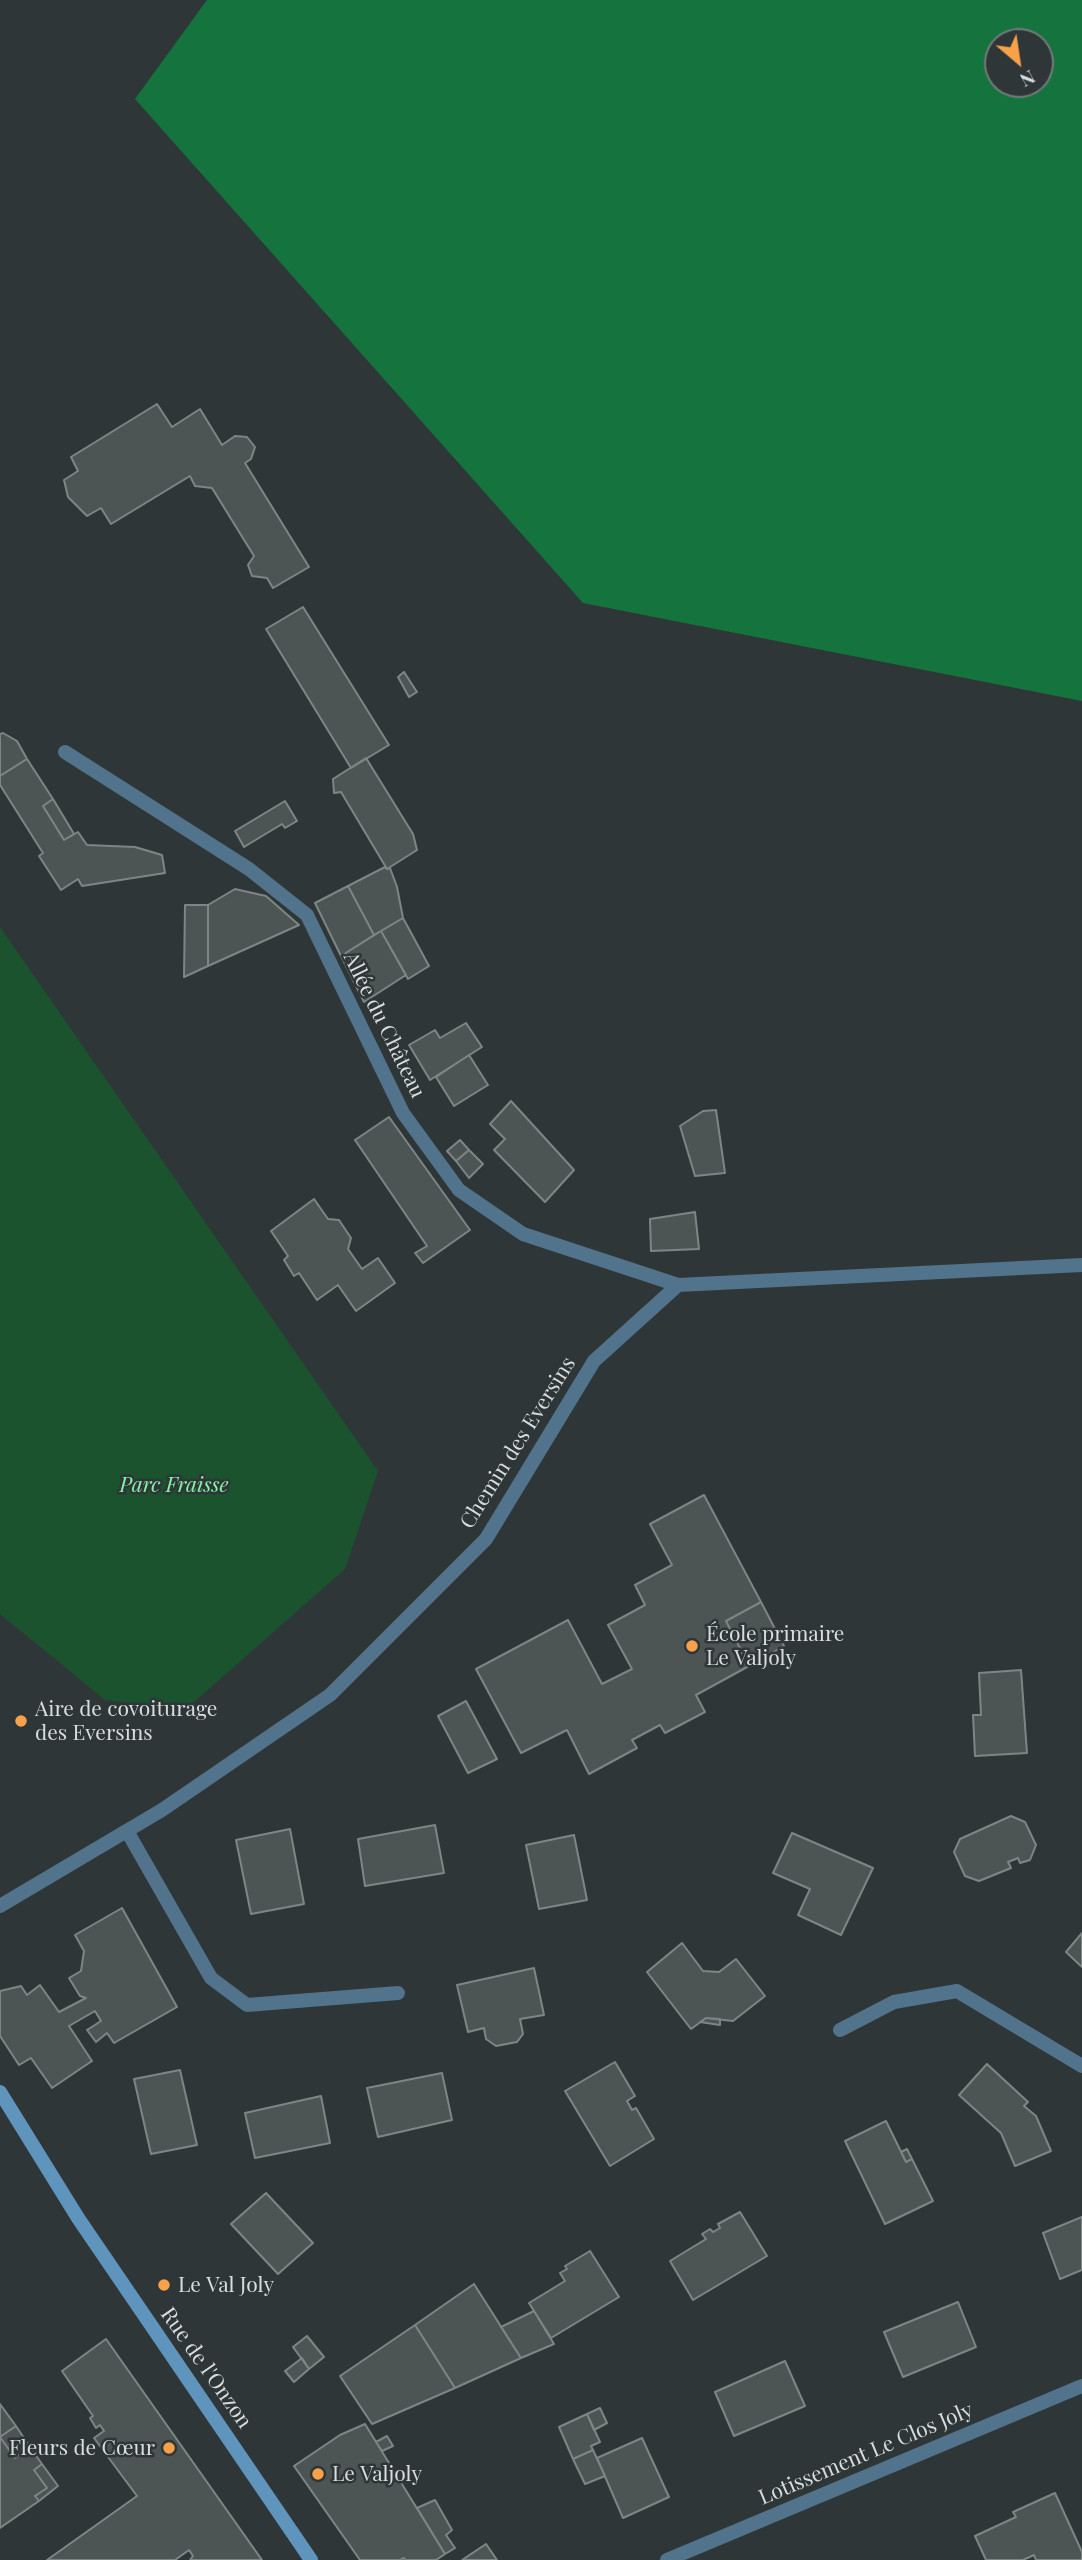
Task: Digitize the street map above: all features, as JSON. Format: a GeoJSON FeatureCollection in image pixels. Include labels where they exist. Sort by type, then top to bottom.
{"type":"FeatureCollection","features":[{"type":"Feature","properties":{"kind":"main road","name":"Rue de l'Onzon"},"geometry":{"type":"LineString","coordinates":[[0,2092],[78,2218],[311,2560]]}},
{"type":"Feature","properties":{"kind":"street","name":"Allée du Château"},"geometry":{"type":"LineString","coordinates":[[65,752],[249,869],[307,915],[403,1113],[459,1190],[523,1234],[678,1285]]}},
{"type":"Feature","properties":{"kind":"street"},"geometry":{"type":"LineString","coordinates":[[678,1285],[1082,1265]]}},
{"type":"Feature","properties":{"kind":"street","name":"Chemin des Eversins"},"geometry":{"type":"LineString","coordinates":[[0,1906],[162,1810],[330,1695],[486,1539],[594,1361],[678,1285]]}},
{"type":"Feature","properties":{"kind":"street"},"geometry":{"type":"LineString","coordinates":[[127,1831],[212,1978],[247,2005],[398,1993]]}},
{"type":"Feature","properties":{"kind":"street"},"geometry":{"type":"LineString","coordinates":[[840,2030],[894,2002],[957,1991],[1082,2066]]}},
{"type":"Feature","properties":{"kind":"street","name":"Lotissement Le Clos Joly"},"geometry":{"type":"LineString","coordinates":[[667,2560],[1082,2386]]}},
{"type":"Feature","properties":{"kind":"green space"},"geometry":{"type":"Polygon","coordinates":[[[207,0],[1082,0],[1082,701],[583,603],[135,99],[207,0]]]}},
{"type":"Feature","properties":{"kind":"green space","name":"Parc Fraisse"},"geometry":{"type":"Polygon","coordinates":[[[0,927],[378,1471],[345,1569],[186,1709],[105,1700],[0,1614],[0,927]]]}},
{"type":"Feature","properties":{"kind":"building"},"geometry":{"type":"Polygon","coordinates":[[[157,404],[172,427],[200,409],[222,445],[235,436],[247,437],[255,447],[251,459],[245,463],[309,567],[273,588],[267,578],[252,576],[248,565],[254,556],[212,488],[195,486],[190,476],[111,524],[101,508],[87,516],[68,497],[64,480],[78,471],[71,457],[157,404]]]}},
{"type":"Feature","properties":{"kind":"building"},"geometry":{"type":"Polygon","coordinates":[[[303,607],[389,745],[351,768],[266,629],[303,607]]]}},
{"type":"Feature","properties":{"kind":"building"},"geometry":{"type":"Polygon","coordinates":[[[404,672],[417,692],[409,697],[398,677],[404,672]]]}},
{"type":"Feature","properties":{"kind":"building"},"geometry":{"type":"Polygon","coordinates":[[[0,734],[17,741],[27,759],[0,776],[0,734]]]}},
{"type":"Feature","properties":{"kind":"building"},"geometry":{"type":"Polygon","coordinates":[[[366,758],[413,834],[417,850],[387,869],[341,792],[334,793],[333,779],[366,758]]]}},
{"type":"Feature","properties":{"kind":"building"},"geometry":{"type":"Polygon","coordinates":[[[27,759],[53,799],[43,806],[64,840],[78,832],[87,845],[135,847],[162,855],[165,873],[82,886],[78,879],[61,890],[39,856],[43,853],[0,785],[0,776],[27,759]]]}},
{"type":"Feature","properties":{"kind":"building"},"geometry":{"type":"Polygon","coordinates":[[[53,799],[74,834],[64,840],[43,806],[53,799]]]}},
{"type":"Feature","properties":{"kind":"building"},"geometry":{"type":"Polygon","coordinates":[[[285,801],[297,821],[285,828],[282,824],[244,847],[235,831],[285,801]]]}},
{"type":"Feature","properties":{"kind":"building"},"geometry":{"type":"Polygon","coordinates":[[[385,867],[390,868],[397,887],[403,918],[374,935],[348,886],[385,867]]]}},
{"type":"Feature","properties":{"kind":"building"},"geometry":{"type":"Polygon","coordinates":[[[348,886],[374,935],[341,956],[315,903],[348,886]]]}},
{"type":"Feature","properties":{"kind":"building"},"geometry":{"type":"Polygon","coordinates":[[[235,889],[266,896],[299,925],[208,966],[208,905],[235,889]]]}},
{"type":"Feature","properties":{"kind":"building"},"geometry":{"type":"Polygon","coordinates":[[[185,905],[208,905],[208,966],[184,977],[185,905]]]}},
{"type":"Feature","properties":{"kind":"building"},"geometry":{"type":"Polygon","coordinates":[[[403,918],[429,966],[408,979],[381,931],[403,918]]]}},
{"type":"Feature","properties":{"kind":"building"},"geometry":{"type":"Polygon","coordinates":[[[381,931],[406,975],[364,1002],[341,956],[381,931]]]}},
{"type":"Feature","properties":{"kind":"building"},"geometry":{"type":"Polygon","coordinates":[[[466,1023],[482,1047],[430,1080],[409,1045],[435,1030],[440,1038],[466,1023]]]}},
{"type":"Feature","properties":{"kind":"building"},"geometry":{"type":"Polygon","coordinates":[[[469,1055],[488,1085],[454,1106],[436,1077],[469,1055]]]}},
{"type":"Feature","properties":{"kind":"building"},"geometry":{"type":"Polygon","coordinates":[[[511,1101],[574,1170],[545,1202],[494,1150],[505,1139],[490,1124],[511,1101]]]}},
{"type":"Feature","properties":{"kind":"building"},"geometry":{"type":"Polygon","coordinates":[[[716,1110],[725,1173],[695,1176],[680,1126],[703,1111],[716,1110]]]}},
{"type":"Feature","properties":{"kind":"building"},"geometry":{"type":"Polygon","coordinates":[[[389,1117],[470,1230],[423,1263],[415,1253],[427,1246],[355,1140],[389,1117]]]}},
{"type":"Feature","properties":{"kind":"building"},"geometry":{"type":"Polygon","coordinates":[[[460,1140],[469,1150],[456,1161],[447,1151],[460,1140]]]}},
{"type":"Feature","properties":{"kind":"building"},"geometry":{"type":"Polygon","coordinates":[[[469,1150],[483,1164],[469,1178],[456,1161],[469,1150]]]}},
{"type":"Feature","properties":{"kind":"building"},"geometry":{"type":"Polygon","coordinates":[[[314,1199],[328,1219],[339,1220],[351,1238],[348,1249],[362,1269],[378,1258],[395,1283],[356,1311],[338,1285],[317,1300],[299,1273],[294,1276],[284,1260],[288,1256],[271,1231],[314,1199]]]}},
{"type":"Feature","properties":{"kind":"building"},"geometry":{"type":"Polygon","coordinates":[[[695,1212],[699,1249],[651,1251],[650,1219],[695,1212]]]}},
{"type":"Feature","properties":{"kind":"building"},"geometry":{"type":"Polygon","coordinates":[[[704,1495],[761,1602],[726,1621],[749,1666],[696,1695],[705,1712],[665,1733],[660,1725],[632,1740],[637,1748],[589,1774],[567,1730],[521,1753],[476,1669],[568,1620],[602,1684],[632,1669],[608,1625],[645,1605],[635,1585],[672,1565],[650,1524],[704,1495]]]}},
{"type":"Feature","properties":{"kind":"building"},"geometry":{"type":"Polygon","coordinates":[[[761,1602],[784,1646],[749,1666],[726,1621],[761,1602]]]}},
{"type":"Feature","properties":{"kind":"building"},"geometry":{"type":"Polygon","coordinates":[[[1021,1670],[1027,1753],[975,1756],[973,1715],[981,1715],[979,1673],[1021,1670]]]}},
{"type":"Feature","properties":{"kind":"building"},"geometry":{"type":"Polygon","coordinates":[[[466,1701],[497,1759],[468,1773],[438,1716],[466,1701]]]}},
{"type":"Feature","properties":{"kind":"building"},"geometry":{"type":"Polygon","coordinates":[[[1011,1816],[1025,1822],[1036,1845],[1030,1860],[1020,1863],[1018,1858],[1008,1862],[1011,1868],[979,1881],[965,1876],[954,1852],[960,1839],[1011,1816]]]}},
{"type":"Feature","properties":{"kind":"building"},"geometry":{"type":"Polygon","coordinates":[[[435,1825],[444,1873],[365,1886],[358,1839],[435,1825]]]}},
{"type":"Feature","properties":{"kind":"building"},"geometry":{"type":"Polygon","coordinates":[[[290,1829],[304,1904],[251,1914],[236,1840],[290,1829]]]}},
{"type":"Feature","properties":{"kind":"building"},"geometry":{"type":"Polygon","coordinates":[[[792,1833],[873,1868],[841,1935],[798,1915],[810,1889],[773,1873],[792,1833]]]}},
{"type":"Feature","properties":{"kind":"building"},"geometry":{"type":"Polygon","coordinates":[[[574,1835],[587,1900],[539,1909],[526,1845],[574,1835]]]}},
{"type":"Feature","properties":{"kind":"building"},"geometry":{"type":"Polygon","coordinates":[[[122,1908],[177,2007],[114,2043],[107,2033],[96,2042],[87,2030],[101,2021],[95,2011],[69,2026],[92,2061],[52,2088],[31,2058],[19,2065],[0,2036],[0,1991],[21,1986],[27,1995],[40,1985],[59,2012],[86,1998],[80,1996],[69,1978],[81,1971],[84,1951],[75,1935],[122,1908]]]}},
{"type":"Feature","properties":{"kind":"building"},"geometry":{"type":"Polygon","coordinates":[[[1082,1933],[1082,1967],[1066,1952],[1082,1933]]]}},
{"type":"Feature","properties":{"kind":"building"},"geometry":{"type":"Polygon","coordinates":[[[682,1943],[703,1971],[719,1972],[736,1959],[765,1996],[733,2021],[706,2018],[691,2029],[647,1972],[682,1943]]]}},
{"type":"Feature","properties":{"kind":"building"},"geometry":{"type":"Polygon","coordinates":[[[534,1968],[544,2015],[520,2019],[523,2034],[517,2042],[496,2046],[486,2039],[484,2028],[468,2032],[457,1985],[534,1968]]]}},
{"type":"Feature","properties":{"kind":"building"},"geometry":{"type":"Polygon","coordinates":[[[706,2018],[720,2019],[720,2025],[700,2022],[706,2018]]]}},
{"type":"Feature","properties":{"kind":"building"},"geometry":{"type":"Polygon","coordinates":[[[615,2062],[635,2096],[627,2101],[632,2110],[636,2108],[654,2139],[610,2166],[565,2091],[615,2062]]]}},
{"type":"Feature","properties":{"kind":"building"},"geometry":{"type":"Polygon","coordinates":[[[987,2064],[1028,2102],[1024,2106],[1036,2116],[1051,2151],[1015,2166],[1001,2133],[959,2095],[987,2064]]]}},
{"type":"Feature","properties":{"kind":"building"},"geometry":{"type":"Polygon","coordinates":[[[180,2070],[197,2145],[151,2154],[134,2079],[180,2070]]]}},
{"type":"Feature","properties":{"kind":"building"},"geometry":{"type":"Polygon","coordinates":[[[442,2073],[452,2120],[378,2137],[367,2088],[442,2073]]]}},
{"type":"Feature","properties":{"kind":"building"},"geometry":{"type":"Polygon","coordinates":[[[321,2096],[330,2143],[255,2158],[245,2113],[321,2096]]]}},
{"type":"Feature","properties":{"kind":"building"},"geometry":{"type":"Polygon","coordinates":[[[886,2121],[906,2162],[912,2159],[933,2201],[885,2224],[845,2141],[886,2121]]]}},
{"type":"Feature","properties":{"kind":"building"},"geometry":{"type":"Polygon","coordinates":[[[907,2149],[912,2159],[906,2162],[901,2152],[907,2149]]]}},
{"type":"Feature","properties":{"kind":"building"},"geometry":{"type":"Polygon","coordinates":[[[266,2193],[313,2243],[278,2274],[231,2224],[266,2193]]]}},
{"type":"Feature","properties":{"kind":"building"},"geometry":{"type":"Polygon","coordinates":[[[740,2212],[767,2256],[693,2300],[670,2261],[706,2239],[702,2234],[710,2229],[713,2232],[720,2228],[718,2224],[740,2212]]]}},
{"type":"Feature","properties":{"kind":"building"},"geometry":{"type":"Polygon","coordinates":[[[1082,2217],[1082,2270],[1060,2279],[1043,2233],[1082,2217]]]}},
{"type":"Feature","properties":{"kind":"building"},"geometry":{"type":"Polygon","coordinates":[[[590,2251],[619,2297],[551,2338],[529,2303],[565,2281],[560,2273],[567,2269],[565,2266],[590,2251]]]}},
{"type":"Feature","properties":{"kind":"building"},"geometry":{"type":"Polygon","coordinates":[[[474,2284],[521,2358],[455,2388],[415,2325],[474,2284]]]}},
{"type":"Feature","properties":{"kind":"building"},"geometry":{"type":"Polygon","coordinates":[[[958,2302],[976,2347],[903,2377],[884,2332],[958,2302]]]}},
{"type":"Feature","properties":{"kind":"building"},"geometry":{"type":"Polygon","coordinates":[[[534,2311],[554,2344],[521,2358],[501,2327],[534,2311]]]}},
{"type":"Feature","properties":{"kind":"building"},"geometry":{"type":"Polygon","coordinates":[[[415,2325],[455,2388],[372,2424],[340,2376],[415,2325]]]}},
{"type":"Feature","properties":{"kind":"building"},"geometry":{"type":"Polygon","coordinates":[[[307,2336],[324,2357],[309,2369],[293,2347],[307,2336]]]}},
{"type":"Feature","properties":{"kind":"building"},"geometry":{"type":"Polygon","coordinates":[[[106,2339],[262,2560],[190,2560],[193,2556],[189,2550],[175,2560],[47,2560],[137,2496],[94,2438],[104,2431],[100,2425],[96,2428],[90,2418],[93,2416],[62,2371],[106,2339]]]}},
{"type":"Feature","properties":{"kind":"building"},"geometry":{"type":"Polygon","coordinates":[[[302,2358],[309,2369],[294,2382],[285,2371],[302,2358]]]}},
{"type":"Feature","properties":{"kind":"building"},"geometry":{"type":"Polygon","coordinates":[[[785,2361],[805,2406],[734,2436],[715,2392],[785,2361]]]}},
{"type":"Feature","properties":{"kind":"building"},"geometry":{"type":"Polygon","coordinates":[[[0,2404],[16,2426],[0,2437],[0,2404]]]}},
{"type":"Feature","properties":{"kind":"building"},"geometry":{"type":"Polygon","coordinates":[[[600,2408],[607,2423],[594,2430],[587,2414],[600,2408]]]}},
{"type":"Feature","properties":{"kind":"building"},"geometry":{"type":"Polygon","coordinates":[[[587,2414],[600,2442],[591,2446],[593,2450],[573,2459],[559,2427],[587,2414]]]}},
{"type":"Feature","properties":{"kind":"building"},"geometry":{"type":"Polygon","coordinates":[[[365,2424],[445,2554],[436,2560],[360,2560],[294,2466],[340,2435],[365,2424]]]}},
{"type":"Feature","properties":{"kind":"building"},"geometry":{"type":"Polygon","coordinates":[[[16,2426],[30,2447],[15,2458],[0,2437],[16,2426]]]}},
{"type":"Feature","properties":{"kind":"building"},"geometry":{"type":"Polygon","coordinates":[[[387,2436],[393,2446],[382,2451],[376,2442],[387,2436]]]}},
{"type":"Feature","properties":{"kind":"building"},"geometry":{"type":"Polygon","coordinates":[[[0,2437],[15,2458],[30,2447],[42,2464],[34,2470],[47,2488],[35,2496],[39,2501],[0,2528],[0,2437]]]}},
{"type":"Feature","properties":{"kind":"building"},"geometry":{"type":"Polygon","coordinates":[[[642,2438],[669,2497],[623,2518],[597,2458],[642,2438]]]}},
{"type":"Feature","properties":{"kind":"building"},"geometry":{"type":"Polygon","coordinates":[[[593,2450],[605,2476],[585,2484],[573,2459],[593,2450]]]}},
{"type":"Feature","properties":{"kind":"building"},"geometry":{"type":"Polygon","coordinates":[[[42,2464],[58,2486],[39,2501],[35,2496],[47,2488],[34,2470],[42,2464]]]}},
{"type":"Feature","properties":{"kind":"building"},"geometry":{"type":"Polygon","coordinates":[[[1055,2493],[1082,2552],[1082,2560],[1036,2560],[1034,2555],[1023,2560],[986,2560],[975,2536],[1016,2517],[1013,2512],[1055,2493]]]}},
{"type":"Feature","properties":{"kind":"building"},"geometry":{"type":"Polygon","coordinates":[[[435,2500],[452,2530],[446,2535],[455,2548],[445,2554],[417,2508],[435,2500]]]}},
{"type":"Feature","properties":{"kind":"building"},"geometry":{"type":"Polygon","coordinates":[[[486,2544],[497,2560],[462,2560],[486,2544]]]}},
{"type":"Feature","properties":{"kind":"place","name":"École primaire Le Valjoly"},"geometry":{"type":"Point","coordinates":[692,1646]}},
{"type":"Feature","properties":{"kind":"place","name":"Aire de covoiturage des Eversins"},"geometry":{"type":"Point","coordinates":[21,1721]}},
{"type":"Feature","properties":{"kind":"place","name":"Le Val Joly"},"geometry":{"type":"Point","coordinates":[164,2285]}},
{"type":"Feature","properties":{"kind":"place","name":"Fleurs de Cœur"},"geometry":{"type":"Point","coordinates":[169,2448]}},
{"type":"Feature","properties":{"kind":"place","name":"Le Valjoly"},"geometry":{"type":"Point","coordinates":[318,2474]}}]}
